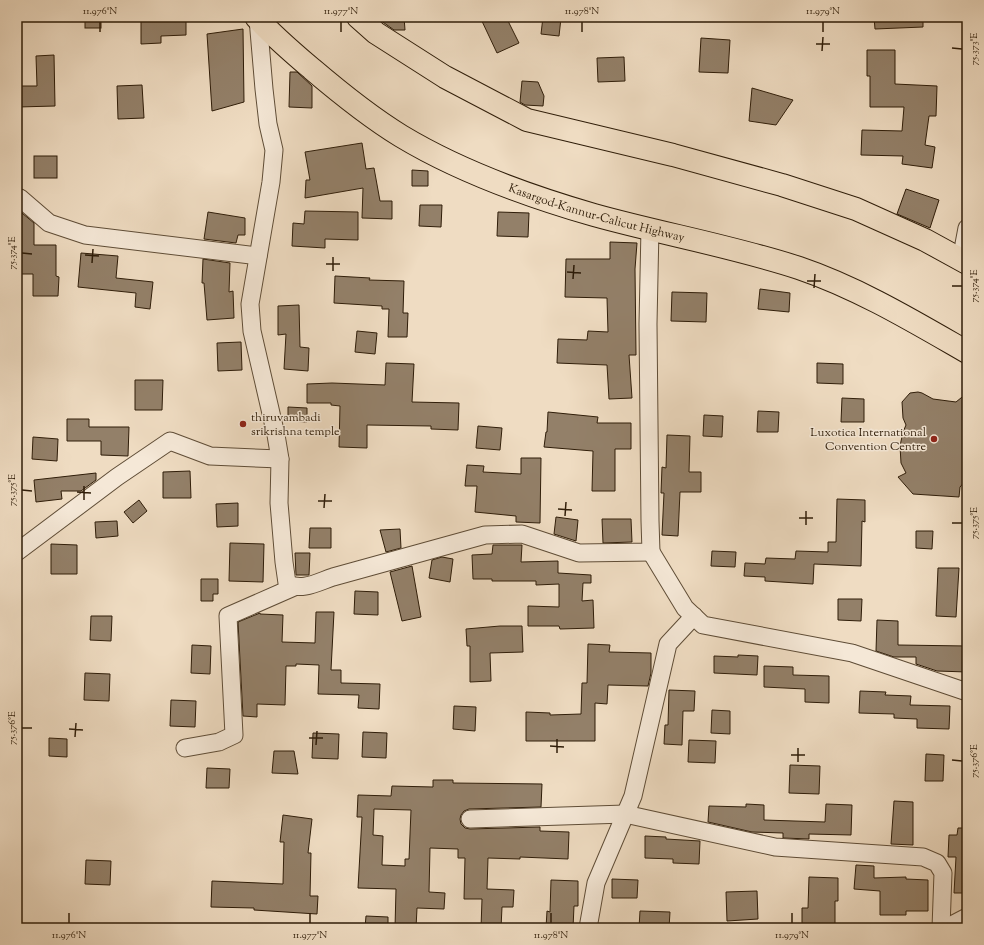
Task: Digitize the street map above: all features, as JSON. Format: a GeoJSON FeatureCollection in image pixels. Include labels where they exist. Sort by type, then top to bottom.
{"type":"FeatureCollection","features":[{"type":"Feature","properties":{"kind":"highway"},"geometry":{"type":"LineString","coordinates":[[358,17],[376,32],[445,77],[527,120],[673,155],[782,185],[856,209],[925,240],[964,261]]}},
{"type":"Feature","properties":{"kind":"highway","name":"Kasargod-Kannur-Calicut Highway"},"geometry":{"type":"LineString","coordinates":[[257,18],[270,33],[339,92],[401,136],[452,163],[508,187],[593,214],[747,252],[801,269],[862,294],[919,324],[967,352]]}},
{"type":"Feature","properties":{"kind":"street"},"geometry":{"type":"LineString","coordinates":[[257,18],[268,124],[274,150],[271,182],[250,304],[252,331],[276,435],[280,459],[279,503],[287,583],[294,588]]}},
{"type":"Feature","properties":{"kind":"street"},"geometry":{"type":"LineString","coordinates":[[17,199],[20,198],[49,223],[85,235],[258,256]]}},
{"type":"Feature","properties":{"kind":"street"},"geometry":{"type":"LineString","coordinates":[[650,228],[648,324],[651,552],[685,608],[703,626],[852,654],[967,692]]}},
{"type":"Feature","properties":{"kind":"street"},"geometry":{"type":"LineString","coordinates":[[964,261],[967,228]]}},
{"type":"Feature","properties":{"kind":"street"},"geometry":{"type":"LineString","coordinates":[[17,552],[117,477],[170,441],[210,456],[280,459]]}},
{"type":"Feature","properties":{"kind":"street"},"geometry":{"type":"LineString","coordinates":[[186,748],[219,742],[234,735],[228,616],[294,588],[308,586],[485,535],[522,534],[579,553],[651,552]]}},
{"type":"Feature","properties":{"kind":"street"},"geometry":{"type":"LineString","coordinates":[[588,928],[596,883],[633,796],[668,644],[694,616]]}},
{"type":"Feature","properties":{"kind":"street"},"geometry":{"type":"LineString","coordinates":[[470,819],[625,814],[775,847],[923,857],[937,863],[943,874],[941,928]]}},
{"type":"Feature","properties":{"kind":"street"},"geometry":{"type":"LineString","coordinates":[[946,928],[967,917]]}},
{"type":"Feature","properties":{"kind":"building"},"geometry":{"type":"Polygon","coordinates":[[[85,17],[101,17],[101,28],[85,28],[85,17]]]}},
{"type":"Feature","properties":{"kind":"building"},"geometry":{"type":"Polygon","coordinates":[[[141,17],[186,17],[186,35],[161,36],[161,43],[141,44],[141,17]]]}},
{"type":"Feature","properties":{"kind":"building"},"geometry":{"type":"Polygon","coordinates":[[[380,17],[404,17],[405,30],[394,30],[380,20],[380,17]]]}},
{"type":"Feature","properties":{"kind":"building"},"geometry":{"type":"Polygon","coordinates":[[[480,17],[506,17],[519,43],[497,53],[480,17]]]}},
{"type":"Feature","properties":{"kind":"building"},"geometry":{"type":"Polygon","coordinates":[[[543,17],[561,18],[559,36],[541,34],[543,17]]]}},
{"type":"Feature","properties":{"kind":"building"},"geometry":{"type":"Polygon","coordinates":[[[874,17],[923,17],[923,27],[875,29],[874,17]]]}},
{"type":"Feature","properties":{"kind":"building"},"geometry":{"type":"Polygon","coordinates":[[[243,29],[244,102],[212,111],[207,34],[243,29]]]}},
{"type":"Feature","properties":{"kind":"building"},"geometry":{"type":"Polygon","coordinates":[[[701,38],[730,40],[728,73],[699,72],[701,38]]]}},
{"type":"Feature","properties":{"kind":"building"},"geometry":{"type":"Polygon","coordinates":[[[867,50],[895,50],[895,84],[937,86],[936,116],[929,116],[925,145],[935,147],[932,168],[902,164],[903,156],[861,155],[862,130],[902,131],[904,107],[870,107],[870,76],[867,76],[867,50]]]}},
{"type":"Feature","properties":{"kind":"building"},"geometry":{"type":"Polygon","coordinates":[[[54,55],[55,106],[18,107],[17,86],[37,86],[36,56],[54,55]]]}},
{"type":"Feature","properties":{"kind":"building"},"geometry":{"type":"Polygon","coordinates":[[[624,57],[625,81],[598,82],[597,58],[624,57]]]}},
{"type":"Feature","properties":{"kind":"building"},"geometry":{"type":"Polygon","coordinates":[[[290,72],[297,72],[312,86],[312,108],[289,107],[290,72]]]}},
{"type":"Feature","properties":{"kind":"building"},"geometry":{"type":"Polygon","coordinates":[[[522,81],[538,82],[544,96],[543,106],[525,105],[520,102],[522,81]]]}},
{"type":"Feature","properties":{"kind":"building"},"geometry":{"type":"Polygon","coordinates":[[[142,85],[144,118],[118,119],[117,86],[142,85]]]}},
{"type":"Feature","properties":{"kind":"building"},"geometry":{"type":"Polygon","coordinates":[[[752,88],[793,100],[776,125],[749,121],[752,88]]]}},
{"type":"Feature","properties":{"kind":"building"},"geometry":{"type":"Polygon","coordinates":[[[362,143],[366,169],[374,168],[380,201],[392,201],[392,219],[362,218],[363,188],[305,198],[306,180],[310,180],[305,152],[362,143]]]}},
{"type":"Feature","properties":{"kind":"building"},"geometry":{"type":"Polygon","coordinates":[[[34,156],[57,156],[57,178],[34,178],[34,156]]]}},
{"type":"Feature","properties":{"kind":"building"},"geometry":{"type":"Polygon","coordinates":[[[412,170],[428,171],[428,186],[412,186],[412,170]]]}},
{"type":"Feature","properties":{"kind":"building"},"geometry":{"type":"Polygon","coordinates":[[[906,189],[939,200],[930,228],[897,214],[906,189]]]}},
{"type":"Feature","properties":{"kind":"building"},"geometry":{"type":"Polygon","coordinates":[[[420,205],[442,205],[441,227],[419,226],[420,205]]]}},
{"type":"Feature","properties":{"kind":"building"},"geometry":{"type":"Polygon","coordinates":[[[305,211],[358,212],[358,240],[325,239],[325,248],[292,246],[293,223],[304,224],[305,211]]]}},
{"type":"Feature","properties":{"kind":"building"},"geometry":{"type":"Polygon","coordinates":[[[208,212],[245,218],[245,235],[238,235],[236,243],[204,239],[208,212]]]}},
{"type":"Feature","properties":{"kind":"building"},"geometry":{"type":"Polygon","coordinates":[[[498,212],[529,213],[528,237],[497,236],[498,212]]]}},
{"type":"Feature","properties":{"kind":"building"},"geometry":{"type":"Polygon","coordinates":[[[17,213],[22,213],[34,223],[34,245],[56,245],[56,276],[59,277],[58,296],[33,296],[33,274],[17,274],[17,213]]]}},
{"type":"Feature","properties":{"kind":"building"},"geometry":{"type":"Polygon","coordinates":[[[610,242],[637,243],[635,269],[636,355],[629,355],[632,398],[609,399],[607,365],[557,363],[558,339],[587,340],[588,331],[608,332],[607,298],[565,297],[566,259],[610,259],[610,242]]]}},
{"type":"Feature","properties":{"kind":"building"},"geometry":{"type":"Polygon","coordinates":[[[81,253],[118,256],[116,278],[153,282],[150,309],[135,307],[136,293],[78,287],[81,253]]]}},
{"type":"Feature","properties":{"kind":"building"},"geometry":{"type":"Polygon","coordinates":[[[203,259],[230,263],[229,292],[233,291],[234,318],[207,320],[204,283],[202,283],[203,259]]]}},
{"type":"Feature","properties":{"kind":"building"},"geometry":{"type":"Polygon","coordinates":[[[335,276],[370,278],[369,280],[404,281],[403,313],[408,313],[407,337],[388,337],[389,309],[382,309],[382,306],[334,303],[335,276]]]}},
{"type":"Feature","properties":{"kind":"building"},"geometry":{"type":"Polygon","coordinates":[[[760,289],[790,293],[789,312],[758,309],[760,289]]]}},
{"type":"Feature","properties":{"kind":"building"},"geometry":{"type":"Polygon","coordinates":[[[672,292],[707,293],[706,322],[671,321],[672,292]]]}},
{"type":"Feature","properties":{"kind":"building"},"geometry":{"type":"Polygon","coordinates":[[[299,305],[300,347],[309,348],[308,371],[284,369],[286,334],[278,335],[278,306],[299,305]]]}},
{"type":"Feature","properties":{"kind":"building"},"geometry":{"type":"Polygon","coordinates":[[[357,331],[377,333],[375,354],[355,352],[357,331]]]}},
{"type":"Feature","properties":{"kind":"building"},"geometry":{"type":"Polygon","coordinates":[[[241,342],[242,370],[218,371],[217,343],[241,342]]]}},
{"type":"Feature","properties":{"kind":"building"},"geometry":{"type":"Polygon","coordinates":[[[386,363],[414,364],[412,402],[459,403],[458,430],[431,429],[431,426],[367,425],[367,448],[339,447],[340,406],[331,405],[331,403],[307,403],[307,384],[332,383],[385,385],[386,363]]]}},
{"type":"Feature","properties":{"kind":"building"},"geometry":{"type":"Polygon","coordinates":[[[817,363],[843,364],[843,384],[817,383],[817,363]]]}},
{"type":"Feature","properties":{"kind":"building"},"geometry":{"type":"Polygon","coordinates":[[[135,380],[163,380],[162,410],[135,410],[135,380]]]}},
{"type":"Feature","properties":{"kind":"building","name":"Luxotica International Convention Centre"},"geometry":{"type":"Polygon","coordinates":[[[918,392],[933,399],[956,402],[967,393],[967,479],[960,487],[959,497],[913,494],[898,477],[906,473],[901,463],[900,446],[906,425],[903,418],[902,402],[910,393],[918,392]]]}},
{"type":"Feature","properties":{"kind":"building"},"geometry":{"type":"Polygon","coordinates":[[[842,398],[864,399],[864,422],[841,422],[842,398]]]}},
{"type":"Feature","properties":{"kind":"building"},"geometry":{"type":"Polygon","coordinates":[[[288,407],[307,408],[307,422],[288,421],[288,407]]]}},
{"type":"Feature","properties":{"kind":"building"},"geometry":{"type":"Polygon","coordinates":[[[758,411],[779,412],[778,432],[757,432],[758,411]]]}},
{"type":"Feature","properties":{"kind":"building"},"geometry":{"type":"Polygon","coordinates":[[[548,412],[598,417],[597,423],[631,423],[631,449],[615,449],[615,491],[592,491],[593,451],[544,447],[547,432],[548,412]]]}},
{"type":"Feature","properties":{"kind":"building"},"geometry":{"type":"Polygon","coordinates":[[[704,415],[723,416],[722,437],[703,436],[704,415]]]}},
{"type":"Feature","properties":{"kind":"building"},"geometry":{"type":"Polygon","coordinates":[[[67,419],[89,419],[89,427],[129,427],[128,456],[101,455],[101,441],[67,441],[67,419]]]}},
{"type":"Feature","properties":{"kind":"building"},"geometry":{"type":"Polygon","coordinates":[[[478,426],[502,428],[500,450],[476,448],[478,426]]]}},
{"type":"Feature","properties":{"kind":"building"},"geometry":{"type":"Polygon","coordinates":[[[667,435],[690,436],[689,472],[701,472],[701,492],[680,492],[678,536],[662,535],[664,493],[661,493],[662,467],[666,468],[667,435]]]}},
{"type":"Feature","properties":{"kind":"building"},"geometry":{"type":"Polygon","coordinates":[[[33,437],[58,439],[57,461],[32,459],[33,437]]]}},
{"type":"Feature","properties":{"kind":"building"},"geometry":{"type":"Polygon","coordinates":[[[521,458],[541,458],[540,523],[516,522],[516,516],[475,512],[477,486],[465,486],[467,465],[484,466],[483,472],[521,474],[521,458]]]}},
{"type":"Feature","properties":{"kind":"building"},"geometry":{"type":"Polygon","coordinates":[[[190,471],[191,498],[163,498],[163,472],[190,471]]]}},
{"type":"Feature","properties":{"kind":"building"},"geometry":{"type":"Polygon","coordinates":[[[96,473],[96,480],[81,491],[61,491],[62,499],[36,502],[34,480],[96,473]]]}},
{"type":"Feature","properties":{"kind":"building"},"geometry":{"type":"Polygon","coordinates":[[[837,499],[865,500],[865,522],[862,521],[861,566],[814,564],[813,584],[765,581],[765,577],[744,576],[745,563],[765,564],[766,558],[795,559],[796,551],[828,552],[828,542],[836,542],[837,499]]]}},
{"type":"Feature","properties":{"kind":"building"},"geometry":{"type":"Polygon","coordinates":[[[139,500],[147,511],[133,523],[124,512],[139,500]]]}},
{"type":"Feature","properties":{"kind":"building"},"geometry":{"type":"Polygon","coordinates":[[[238,503],[238,526],[217,527],[216,504],[238,503]]]}},
{"type":"Feature","properties":{"kind":"building"},"geometry":{"type":"Polygon","coordinates":[[[556,517],[578,520],[576,541],[554,534],[556,517]]]}},
{"type":"Feature","properties":{"kind":"building"},"geometry":{"type":"Polygon","coordinates":[[[602,519],[631,519],[632,542],[603,543],[602,519]]]}},
{"type":"Feature","properties":{"kind":"building"},"geometry":{"type":"Polygon","coordinates":[[[117,521],[118,536],[96,538],[95,522],[117,521]]]}},
{"type":"Feature","properties":{"kind":"building"},"geometry":{"type":"Polygon","coordinates":[[[310,528],[331,528],[331,548],[309,548],[310,528]]]}},
{"type":"Feature","properties":{"kind":"building"},"geometry":{"type":"Polygon","coordinates":[[[400,529],[401,548],[386,552],[380,530],[400,529]]]}},
{"type":"Feature","properties":{"kind":"building"},"geometry":{"type":"Polygon","coordinates":[[[916,531],[933,531],[932,549],[916,548],[916,531]]]}},
{"type":"Feature","properties":{"kind":"building"},"geometry":{"type":"Polygon","coordinates":[[[230,543],[264,544],[263,582],[229,581],[230,543]]]}},
{"type":"Feature","properties":{"kind":"building"},"geometry":{"type":"Polygon","coordinates":[[[51,544],[77,545],[77,574],[51,574],[51,544]]]}},
{"type":"Feature","properties":{"kind":"building"},"geometry":{"type":"Polygon","coordinates":[[[493,545],[522,545],[521,562],[558,561],[558,573],[591,575],[591,583],[583,583],[582,601],[593,600],[594,628],[560,629],[559,626],[528,626],[528,606],[559,607],[559,584],[536,585],[536,581],[492,581],[492,579],[473,579],[472,555],[492,554],[493,545]]]}},
{"type":"Feature","properties":{"kind":"building"},"geometry":{"type":"Polygon","coordinates":[[[712,551],[736,552],[735,567],[711,566],[712,551]]]}},
{"type":"Feature","properties":{"kind":"building"},"geometry":{"type":"Polygon","coordinates":[[[295,553],[310,553],[309,575],[296,575],[295,553]]]}},
{"type":"Feature","properties":{"kind":"building"},"geometry":{"type":"Polygon","coordinates":[[[442,557],[453,559],[450,582],[429,578],[432,560],[442,557]]]}},
{"type":"Feature","properties":{"kind":"building"},"geometry":{"type":"Polygon","coordinates":[[[412,566],[421,617],[402,621],[390,572],[412,566]]]}},
{"type":"Feature","properties":{"kind":"building"},"geometry":{"type":"Polygon","coordinates":[[[938,568],[959,568],[956,617],[936,616],[938,568]]]}},
{"type":"Feature","properties":{"kind":"building"},"geometry":{"type":"Polygon","coordinates":[[[201,579],[218,579],[218,594],[213,594],[213,601],[201,601],[201,579]]]}},
{"type":"Feature","properties":{"kind":"building"},"geometry":{"type":"Polygon","coordinates":[[[355,591],[378,592],[378,615],[354,614],[355,591]]]}},
{"type":"Feature","properties":{"kind":"building"},"geometry":{"type":"Polygon","coordinates":[[[838,599],[862,599],[861,621],[838,620],[838,599]]]}},
{"type":"Feature","properties":{"kind":"building"},"geometry":{"type":"Polygon","coordinates":[[[316,612],[334,612],[331,670],[341,670],[341,683],[380,684],[379,709],[358,708],[359,695],[318,694],[319,665],[296,664],[296,666],[286,666],[285,705],[257,704],[257,717],[243,716],[238,622],[260,613],[283,615],[282,642],[315,643],[316,612]]]}},
{"type":"Feature","properties":{"kind":"building"},"geometry":{"type":"Polygon","coordinates":[[[91,616],[112,616],[111,641],[90,640],[91,616]]]}},
{"type":"Feature","properties":{"kind":"building"},"geometry":{"type":"Polygon","coordinates":[[[877,620],[898,621],[898,645],[967,646],[967,672],[937,671],[916,664],[916,657],[894,657],[876,651],[877,620]]]}},
{"type":"Feature","properties":{"kind":"building"},"geometry":{"type":"Polygon","coordinates":[[[522,626],[523,652],[490,653],[491,681],[470,682],[470,646],[467,646],[466,629],[522,626]]]}},
{"type":"Feature","properties":{"kind":"building"},"geometry":{"type":"Polygon","coordinates":[[[588,644],[610,645],[609,652],[651,653],[651,673],[648,686],[608,685],[607,704],[595,703],[595,741],[526,741],[526,712],[550,713],[550,715],[581,714],[582,683],[587,683],[588,644]]]}},
{"type":"Feature","properties":{"kind":"building"},"geometry":{"type":"Polygon","coordinates":[[[192,645],[211,646],[210,674],[191,673],[192,645]]]}},
{"type":"Feature","properties":{"kind":"building"},"geometry":{"type":"Polygon","coordinates":[[[738,655],[758,656],[757,675],[714,673],[714,656],[738,657],[738,655]]]}},
{"type":"Feature","properties":{"kind":"building"},"geometry":{"type":"Polygon","coordinates":[[[764,666],[793,667],[793,675],[829,676],[829,703],[805,702],[805,689],[764,687],[764,666]]]}},
{"type":"Feature","properties":{"kind":"building"},"geometry":{"type":"Polygon","coordinates":[[[85,673],[110,674],[109,701],[84,700],[85,673]]]}},
{"type":"Feature","properties":{"kind":"building"},"geometry":{"type":"Polygon","coordinates":[[[669,690],[695,691],[694,711],[683,711],[682,745],[664,744],[665,725],[668,725],[669,690]]]}},
{"type":"Feature","properties":{"kind":"building"},"geometry":{"type":"Polygon","coordinates":[[[860,691],[886,692],[885,695],[911,696],[910,705],[950,706],[949,729],[917,728],[917,719],[894,718],[894,714],[859,713],[860,691]]]}},
{"type":"Feature","properties":{"kind":"building"},"geometry":{"type":"Polygon","coordinates":[[[171,700],[196,701],[195,727],[170,726],[171,700]]]}},
{"type":"Feature","properties":{"kind":"building"},"geometry":{"type":"Polygon","coordinates":[[[454,706],[476,707],[475,731],[453,729],[454,706]]]}},
{"type":"Feature","properties":{"kind":"building"},"geometry":{"type":"Polygon","coordinates":[[[712,710],[730,711],[730,734],[711,733],[712,710]]]}},
{"type":"Feature","properties":{"kind":"building"},"geometry":{"type":"Polygon","coordinates":[[[363,732],[387,733],[386,758],[362,757],[363,732]]]}},
{"type":"Feature","properties":{"kind":"building"},"geometry":{"type":"Polygon","coordinates":[[[313,733],[339,734],[338,759],[312,758],[313,733]]]}},
{"type":"Feature","properties":{"kind":"building"},"geometry":{"type":"Polygon","coordinates":[[[49,738],[67,739],[67,757],[49,756],[49,738]]]}},
{"type":"Feature","properties":{"kind":"building"},"geometry":{"type":"Polygon","coordinates":[[[689,740],[716,741],[715,763],[688,762],[689,740]]]}},
{"type":"Feature","properties":{"kind":"building"},"geometry":{"type":"Polygon","coordinates":[[[274,751],[294,751],[298,774],[272,773],[274,751]]]}},
{"type":"Feature","properties":{"kind":"building"},"geometry":{"type":"Polygon","coordinates":[[[926,754],[944,755],[943,781],[925,781],[926,754]]]}},
{"type":"Feature","properties":{"kind":"building"},"geometry":{"type":"Polygon","coordinates":[[[790,765],[820,766],[819,794],[789,793],[790,765]]]}},
{"type":"Feature","properties":{"kind":"building"},"geometry":{"type":"Polygon","coordinates":[[[207,768],[230,769],[229,788],[206,788],[207,768]]]}},
{"type":"Feature","properties":{"kind":"building"},"geometry":{"type":"Polygon","coordinates":[[[433,780],[453,780],[453,783],[542,784],[541,807],[469,809],[464,811],[461,815],[461,824],[465,828],[470,829],[540,827],[540,831],[569,832],[568,859],[520,857],[520,859],[488,858],[487,889],[514,890],[513,907],[502,907],[501,928],[481,928],[482,899],[464,899],[465,858],[458,858],[458,849],[430,848],[429,892],[445,893],[444,909],[417,908],[416,928],[395,928],[396,889],[358,888],[362,817],[357,817],[358,795],[391,796],[392,786],[433,787],[433,780]],[[374,809],[373,835],[383,836],[382,865],[405,866],[405,859],[409,859],[411,810],[374,809]]]}},
{"type":"Feature","properties":{"kind":"building"},"geometry":{"type":"Polygon","coordinates":[[[894,801],[913,802],[913,845],[891,844],[894,801]]]}},
{"type":"Feature","properties":{"kind":"building"},"geometry":{"type":"Polygon","coordinates":[[[746,804],[764,805],[764,820],[825,822],[826,804],[852,805],[851,835],[809,834],[809,839],[783,838],[783,833],[752,832],[708,822],[709,806],[746,807],[746,804]]]}},
{"type":"Feature","properties":{"kind":"building"},"geometry":{"type":"Polygon","coordinates":[[[283,815],[312,819],[308,853],[311,853],[310,896],[318,896],[317,914],[254,910],[254,908],[211,907],[212,881],[283,884],[284,842],[280,842],[283,815]]]}},
{"type":"Feature","properties":{"kind":"building"},"geometry":{"type":"Polygon","coordinates":[[[958,828],[967,828],[967,893],[954,893],[956,857],[948,857],[949,835],[957,835],[958,828]]]}},
{"type":"Feature","properties":{"kind":"building"},"geometry":{"type":"Polygon","coordinates":[[[645,836],[700,841],[699,864],[673,863],[673,859],[645,858],[645,836]]]}},
{"type":"Feature","properties":{"kind":"building"},"geometry":{"type":"Polygon","coordinates":[[[86,860],[111,861],[110,885],[85,884],[86,860]]]}},
{"type":"Feature","properties":{"kind":"building"},"geometry":{"type":"Polygon","coordinates":[[[856,865],[874,866],[874,878],[906,877],[906,879],[928,880],[928,911],[906,911],[906,915],[880,915],[880,891],[854,889],[856,865]]]}},
{"type":"Feature","properties":{"kind":"building"},"geometry":{"type":"Polygon","coordinates":[[[809,877],[838,878],[838,901],[835,901],[835,928],[802,928],[802,908],[808,908],[809,877]]]}},
{"type":"Feature","properties":{"kind":"building"},"geometry":{"type":"Polygon","coordinates":[[[612,879],[638,880],[637,898],[612,898],[612,879]]]}},
{"type":"Feature","properties":{"kind":"building"},"geometry":{"type":"Polygon","coordinates":[[[551,880],[578,881],[578,906],[574,906],[573,928],[546,928],[547,911],[550,912],[551,880]]]}},
{"type":"Feature","properties":{"kind":"building"},"geometry":{"type":"Polygon","coordinates":[[[757,891],[758,919],[727,921],[726,892],[757,891]]]}},
{"type":"Feature","properties":{"kind":"building"},"geometry":{"type":"Polygon","coordinates":[[[640,911],[670,912],[669,928],[639,928],[640,911]]]}},
{"type":"Feature","properties":{"kind":"building"},"geometry":{"type":"Polygon","coordinates":[[[366,916],[388,917],[388,928],[365,928],[366,916]]]}},
{"type":"Feature","properties":{"kind":"place","name":"thiruvambadi srikrishna temple"},"geometry":{"type":"Point","coordinates":[243,424]}},
{"type":"Feature","properties":{"kind":"place","name":"Luxotica International Convention Centre"},"geometry":{"type":"Point","coordinates":[934,439]}}]}
